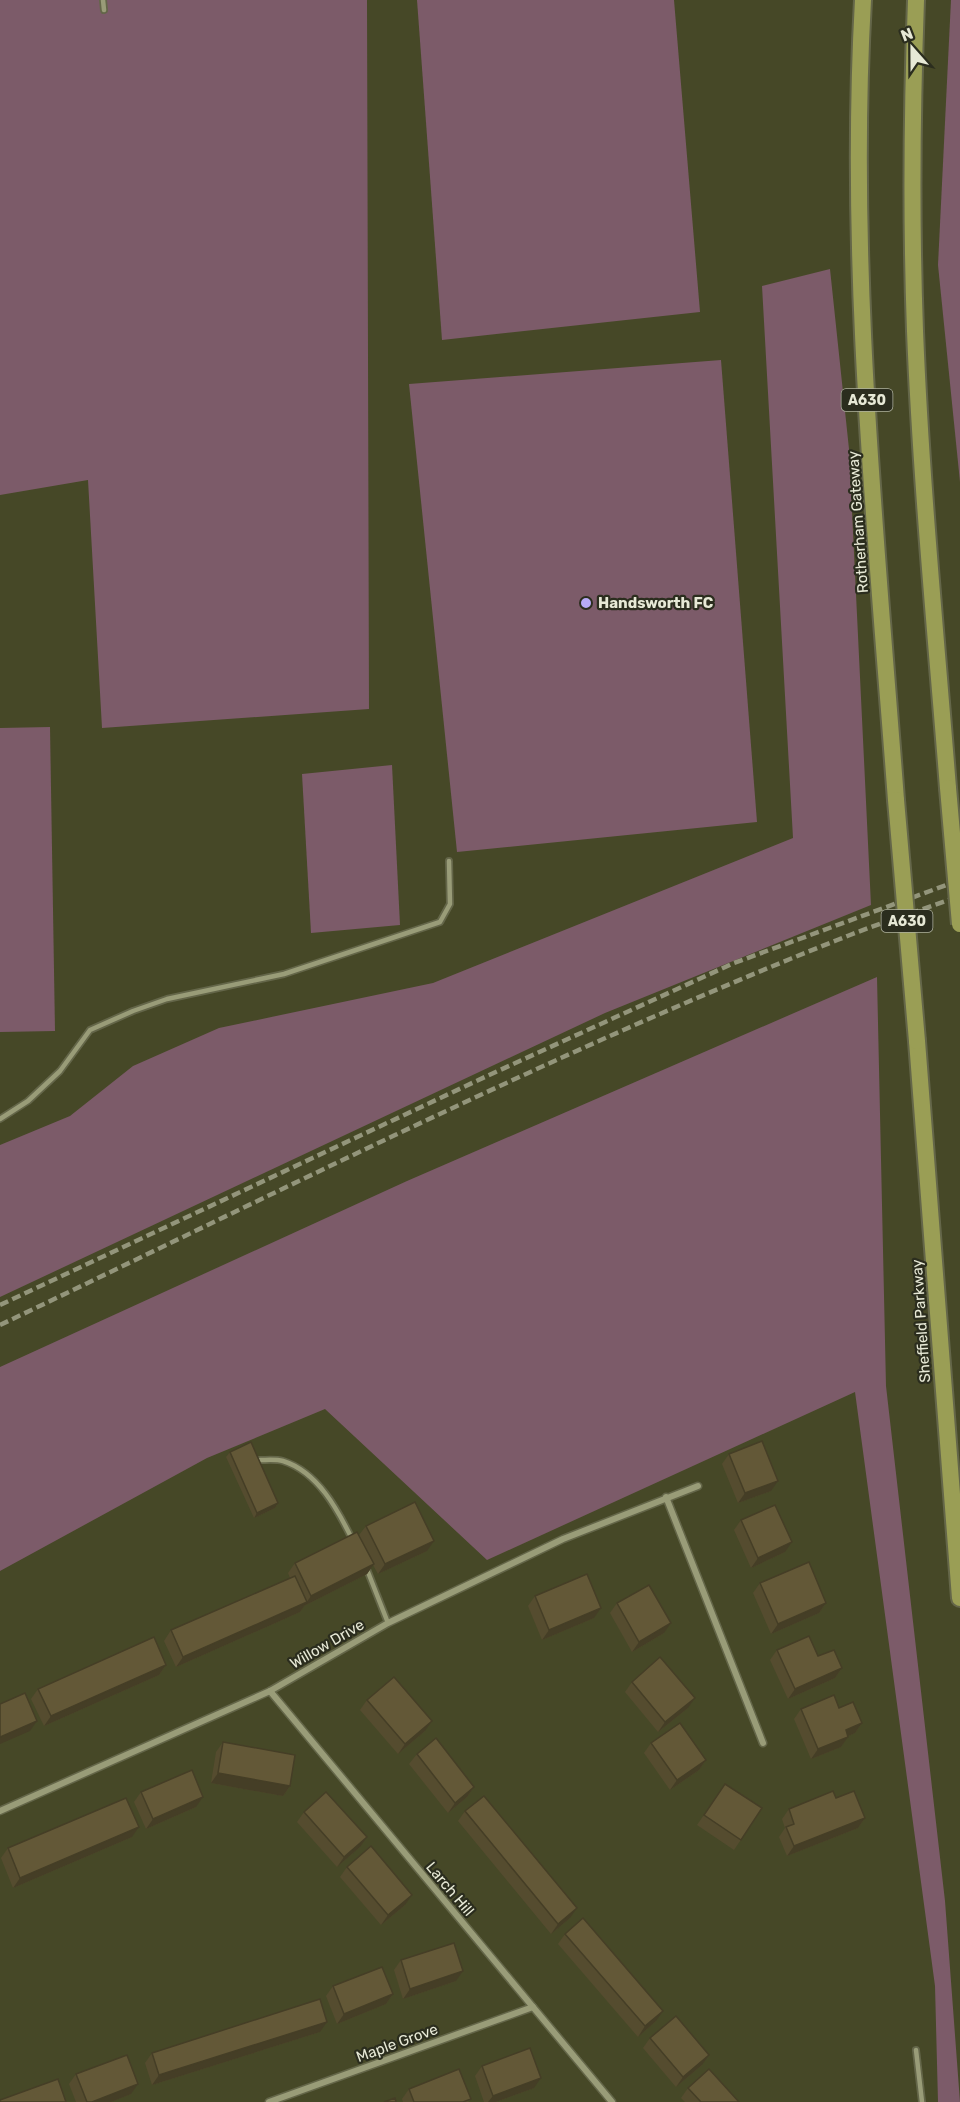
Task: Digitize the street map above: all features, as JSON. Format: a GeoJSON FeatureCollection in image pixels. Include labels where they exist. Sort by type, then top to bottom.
{"type":"FeatureCollection","features":[{"type":"Feature","properties":{"kind":"highway","name":"Rotherham Gateway"},"geometry":{"type":"LineString","coordinates":[[863,0],[858,177],[863,330],[896,800],[918,1041]]}},
{"type":"Feature","properties":{"kind":"highway"},"geometry":{"type":"LineString","coordinates":[[916,0],[912,185],[915,331],[925,494],[960,924]]}},
{"type":"Feature","properties":{"kind":"highway","name":"Sheffield Parkway"},"geometry":{"type":"LineString","coordinates":[[918,1041],[960,1598]]}},
{"type":"Feature","properties":{"kind":"street","name":"Willow Drive"},"geometry":{"type":"LineString","coordinates":[[0,1811],[270,1691],[388,1623],[564,1539],[698,1486]]}},
{"type":"Feature","properties":{"kind":"street"},"geometry":{"type":"LineString","coordinates":[[666,1497],[763,1743]]}},
{"type":"Feature","properties":{"kind":"street","name":"Larch Hill"},"geometry":{"type":"LineString","coordinates":[[270,1691],[612,2102]]}},
{"type":"Feature","properties":{"kind":"street","name":"Maple Grove"},"geometry":{"type":"LineString","coordinates":[[269,2102],[533,2007]]}},
{"type":"Feature","properties":{"kind":"lane"},"geometry":{"type":"LineString","coordinates":[[103,0],[104,10]]}},
{"type":"Feature","properties":{"kind":"lane"},"geometry":{"type":"LineString","coordinates":[[0,1119],[28,1101],[60,1071],[90,1030],[167,999],[284,974],[440,922],[450,904],[449,861]]}},
{"type":"Feature","properties":{"kind":"lane"},"geometry":{"type":"LineString","coordinates":[[260,1460],[281,1460],[303,1470],[321,1488],[356,1547]]}},
{"type":"Feature","properties":{"kind":"lane"},"geometry":{"type":"LineString","coordinates":[[365,1565],[388,1623]]}},
{"type":"Feature","properties":{"kind":"lane"},"geometry":{"type":"LineString","coordinates":[[916,2050],[922,2102]]}},
{"type":"Feature","properties":{"kind":"shaded area"},"geometry":{"type":"Polygon","coordinates":[[[0,0],[367,0],[369,709],[102,728],[88,480],[0,495],[0,0]]]}},
{"type":"Feature","properties":{"kind":"shaded area"},"geometry":{"type":"Polygon","coordinates":[[[417,0],[674,0],[700,312],[442,340],[417,0]]]}},
{"type":"Feature","properties":{"kind":"shaded area"},"geometry":{"type":"Polygon","coordinates":[[[951,0],[960,0],[960,482],[938,265],[951,0]]]}},
{"type":"Feature","properties":{"kind":"shaded area"},"geometry":{"type":"Polygon","coordinates":[[[830,269],[849,449],[871,905],[605,1013],[0,1297],[0,1145],[70,1116],[133,1066],[219,1028],[433,983],[793,838],[762,286],[830,269]]]}},
{"type":"Feature","properties":{"kind":"shaded area","name":"Handsworth FC"},"geometry":{"type":"Polygon","coordinates":[[[721,360],[757,822],[457,852],[409,384],[721,360]]]}},
{"type":"Feature","properties":{"kind":"shaded area"},"geometry":{"type":"Polygon","coordinates":[[[50,727],[55,1031],[0,1032],[0,728],[50,727]]]}},
{"type":"Feature","properties":{"kind":"shaded area"},"geometry":{"type":"Polygon","coordinates":[[[392,765],[400,925],[311,933],[302,774],[392,765]]]}},
{"type":"Feature","properties":{"kind":"shaded area"},"geometry":{"type":"Polygon","coordinates":[[[877,977],[886,1386],[945,1901],[960,2102],[938,2102],[935,1986],[855,1392],[487,1560],[325,1409],[207,1458],[0,1571],[0,1367],[407,1181],[877,977]]]}},
{"type":"Feature","properties":{"kind":"building"},"geometry":{"type":"Polygon","coordinates":[[[762,1441],[778,1481],[745,1493],[729,1454],[762,1441]]]}},
{"type":"Feature","properties":{"kind":"building"},"geometry":{"type":"Polygon","coordinates":[[[251,1442],[278,1503],[257,1513],[230,1452],[251,1442]]]}},
{"type":"Feature","properties":{"kind":"building"},"geometry":{"type":"Polygon","coordinates":[[[415,1502],[434,1541],[385,1564],[366,1526],[415,1502]]]}},
{"type":"Feature","properties":{"kind":"building"},"geometry":{"type":"Polygon","coordinates":[[[775,1505],[792,1542],[758,1558],[741,1520],[775,1505]]]}},
{"type":"Feature","properties":{"kind":"building"},"geometry":{"type":"Polygon","coordinates":[[[357,1532],[374,1564],[311,1596],[295,1563],[357,1532]]]}},
{"type":"Feature","properties":{"kind":"building"},"geometry":{"type":"Polygon","coordinates":[[[809,1562],[826,1603],[778,1624],[760,1583],[809,1562]]]}},
{"type":"Feature","properties":{"kind":"building"},"geometry":{"type":"Polygon","coordinates":[[[587,1574],[601,1608],[549,1630],[535,1596],[587,1574]]]}},
{"type":"Feature","properties":{"kind":"building"},"geometry":{"type":"Polygon","coordinates":[[[295,1576],[307,1602],[183,1657],[171,1630],[295,1576]]]}},
{"type":"Feature","properties":{"kind":"building"},"geometry":{"type":"Polygon","coordinates":[[[649,1585],[671,1623],[639,1642],[617,1603],[649,1585]]]}},
{"type":"Feature","properties":{"kind":"building"},"geometry":{"type":"Polygon","coordinates":[[[809,1636],[818,1656],[834,1650],[842,1668],[795,1689],[777,1650],[809,1636]]]}},
{"type":"Feature","properties":{"kind":"building"},"geometry":{"type":"Polygon","coordinates":[[[154,1637],[166,1665],[51,1716],[38,1689],[154,1637]]]}},
{"type":"Feature","properties":{"kind":"building"},"geometry":{"type":"Polygon","coordinates":[[[660,1657],[695,1698],[665,1722],[632,1682],[660,1657]]]}},
{"type":"Feature","properties":{"kind":"building"},"geometry":{"type":"Polygon","coordinates":[[[394,1677],[432,1721],[405,1744],[367,1700],[394,1677]]]}},
{"type":"Feature","properties":{"kind":"building"},"geometry":{"type":"Polygon","coordinates":[[[25,1693],[37,1721],[0,1737],[0,1704],[25,1693]]]}},
{"type":"Feature","properties":{"kind":"building"},"geometry":{"type":"Polygon","coordinates":[[[834,1695],[839,1708],[853,1702],[862,1723],[846,1730],[848,1737],[818,1749],[801,1709],[834,1695]]]}},
{"type":"Feature","properties":{"kind":"building"},"geometry":{"type":"Polygon","coordinates":[[[680,1723],[706,1760],[677,1780],[651,1743],[680,1723]]]}},
{"type":"Feature","properties":{"kind":"building"},"geometry":{"type":"Polygon","coordinates":[[[436,1738],[474,1787],[455,1803],[417,1754],[436,1738]]]}},
{"type":"Feature","properties":{"kind":"building"},"geometry":{"type":"Polygon","coordinates":[[[223,1742],[295,1755],[290,1786],[218,1773],[223,1742]]]}},
{"type":"Feature","properties":{"kind":"building"},"geometry":{"type":"Polygon","coordinates":[[[192,1770],[203,1797],[153,1819],[141,1792],[192,1770]]]}},
{"type":"Feature","properties":{"kind":"building"},"geometry":{"type":"Polygon","coordinates":[[[725,1784],[762,1808],[741,1840],[704,1815],[725,1784]]]}},
{"type":"Feature","properties":{"kind":"building"},"geometry":{"type":"Polygon","coordinates":[[[833,1791],[836,1798],[854,1791],[865,1818],[794,1846],[786,1827],[794,1824],[789,1809],[833,1791]]]}},
{"type":"Feature","properties":{"kind":"building"},"geometry":{"type":"Polygon","coordinates":[[[326,1792],[367,1837],[344,1857],[304,1812],[326,1792]]]}},
{"type":"Feature","properties":{"kind":"building"},"geometry":{"type":"Polygon","coordinates":[[[484,1796],[577,1908],[558,1924],[465,1811],[484,1796]]]}},
{"type":"Feature","properties":{"kind":"building"},"geometry":{"type":"Polygon","coordinates":[[[126,1798],[139,1827],[20,1878],[8,1848],[126,1798]]]}},
{"type":"Feature","properties":{"kind":"building"},"geometry":{"type":"Polygon","coordinates":[[[371,1846],[412,1895],[388,1915],[347,1867],[371,1846]]]}},
{"type":"Feature","properties":{"kind":"building"},"geometry":{"type":"Polygon","coordinates":[[[583,1918],[663,2011],[645,2026],[565,1934],[583,1918]]]}},
{"type":"Feature","properties":{"kind":"building"},"geometry":{"type":"Polygon","coordinates":[[[454,1943],[463,1971],[410,1989],[401,1960],[454,1943]]]}},
{"type":"Feature","properties":{"kind":"building"},"geometry":{"type":"Polygon","coordinates":[[[382,1967],[393,1994],[344,2014],[333,1986],[382,1967]]]}},
{"type":"Feature","properties":{"kind":"building"},"geometry":{"type":"Polygon","coordinates":[[[320,1999],[327,2022],[159,2075],[152,2053],[320,1999]]]}},
{"type":"Feature","properties":{"kind":"building"},"geometry":{"type":"Polygon","coordinates":[[[676,2016],[709,2055],[683,2077],[650,2038],[676,2016]]]}},
{"type":"Feature","properties":{"kind":"building"},"geometry":{"type":"Polygon","coordinates":[[[530,2048],[541,2078],[493,2096],[482,2066],[530,2048]]]}},
{"type":"Feature","properties":{"kind":"building"},"geometry":{"type":"Polygon","coordinates":[[[127,2055],[138,2084],[87,2102],[76,2074],[127,2055]]]}},
{"type":"Feature","properties":{"kind":"building"},"geometry":{"type":"Polygon","coordinates":[[[459,2069],[471,2099],[463,2102],[414,2102],[409,2089],[459,2069]]]}},
{"type":"Feature","properties":{"kind":"building"},"geometry":{"type":"Polygon","coordinates":[[[709,2069],[739,2102],[701,2102],[688,2088],[709,2069]]]}},
{"type":"Feature","properties":{"kind":"building"},"geometry":{"type":"Polygon","coordinates":[[[58,2079],[66,2102],[0,2102],[0,2100],[58,2079]]]}},
{"type":"Feature","properties":{"kind":"building"},"geometry":{"type":"Polygon","coordinates":[[[395,2098],[396,2102],[384,2102],[395,2098]]]}},
{"type":"Feature","properties":{"kind":"railway"},"geometry":{"type":"LineString","coordinates":[[0,1305],[487,1076],[734,963],[960,880]]}},
{"type":"Feature","properties":{"kind":"railway"},"geometry":{"type":"LineString","coordinates":[[0,1325],[422,1122],[634,1025],[850,935],[960,896]]}},
{"type":"Feature","properties":{"kind":"place","name":"Handsworth FC"},"geometry":{"type":"Point","coordinates":[586,603]}}]}
